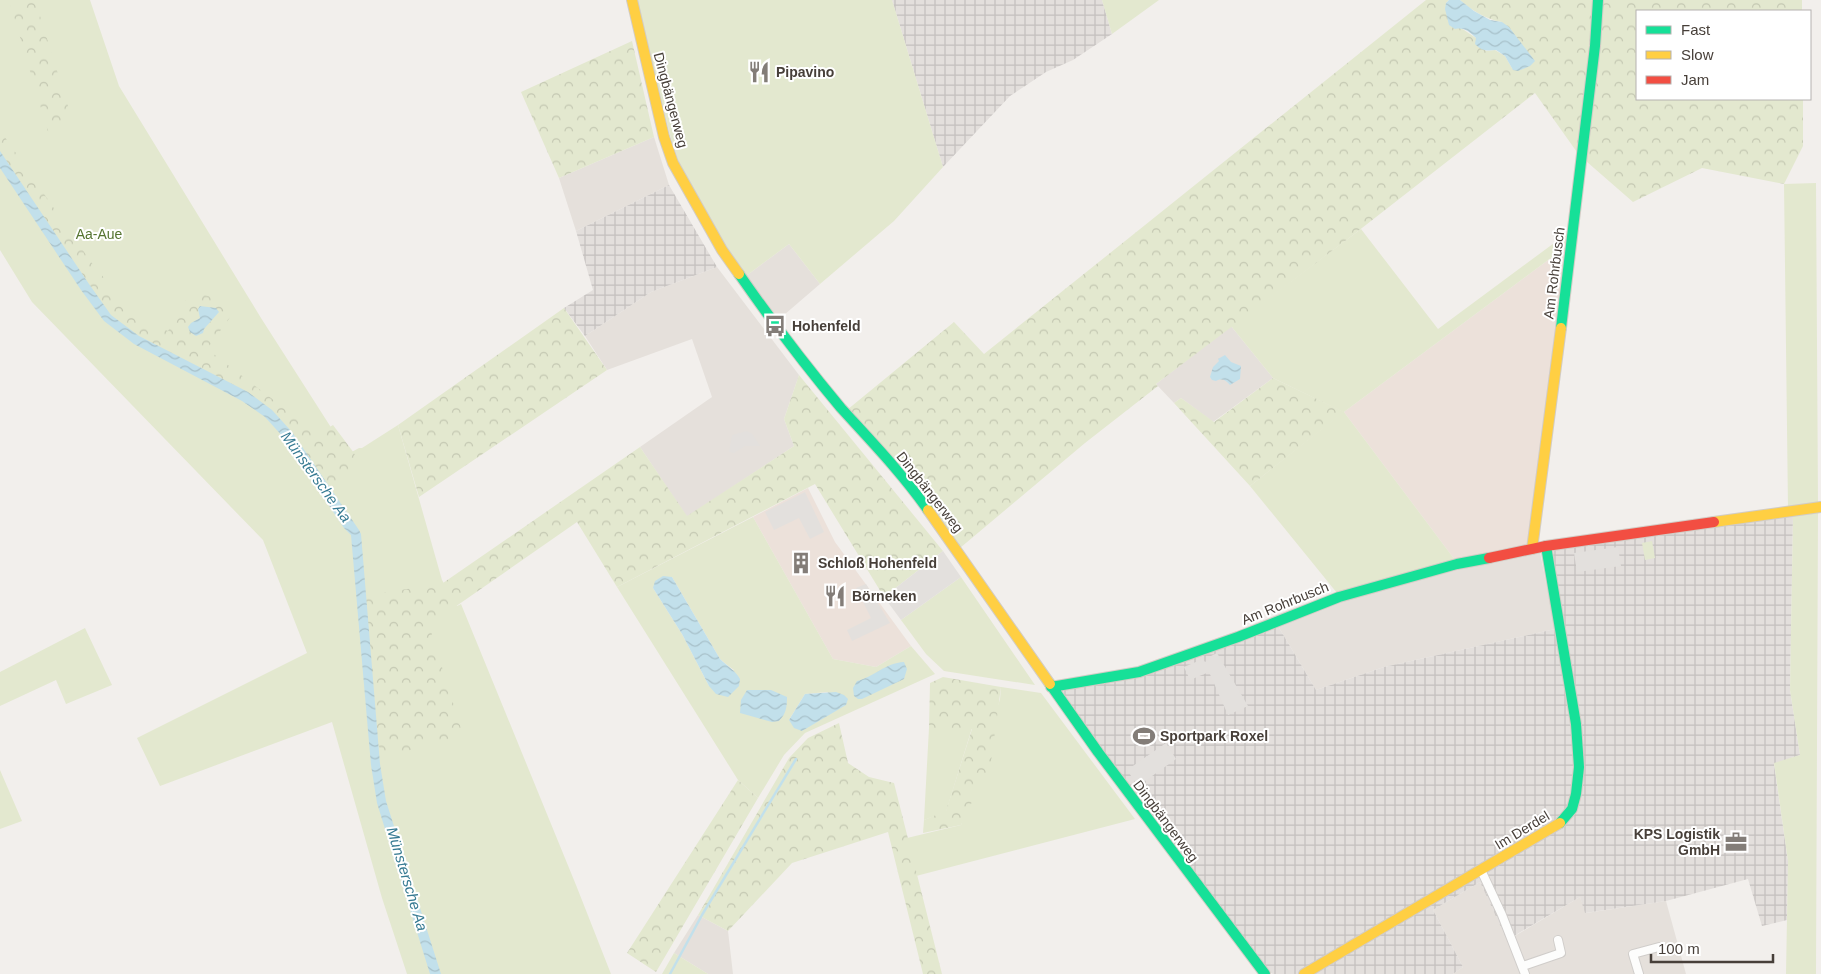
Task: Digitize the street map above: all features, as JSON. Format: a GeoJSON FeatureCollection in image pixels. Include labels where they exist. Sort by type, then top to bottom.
{"type":"FeatureCollection","features":[{"type":"Feature","properties":{"kind":"street","name":"Dingbängerweg"},"geometry":{"type":"LineString","coordinates":[[632,0],[657,113],[673,163],[722,250],[784,338],[823,386],[899,472],[926,507],[1098,752],[1265,974]]}},
{"type":"Feature","properties":{"kind":"street","name":"Am Rohrbusch"},"geometry":{"type":"LineString","coordinates":[[1532,549],[1572,247],[1595,46],[1598,0]]}},
{"type":"Feature","properties":{"kind":"street","name":"Am Rohrbusch"},"geometry":{"type":"LineString","coordinates":[[1051,687],[1139,672],[1238,637],[1339,597],[1457,564],[1546,546],[1821,507]]}},
{"type":"Feature","properties":{"kind":"street","name":"Im Derdel"},"geometry":{"type":"LineString","coordinates":[[1304,974],[1560,823],[1572,809],[1579,767],[1576,724],[1546,546]]}},
{"type":"Feature","properties":{"kind":"street"},"geometry":{"type":"LineString","coordinates":[[1481,870],[1502,915],[1524,970],[1562,953],[1558,940]]}},
{"type":"Feature","properties":{"kind":"street"},"geometry":{"type":"LineString","coordinates":[[1639,974],[1633,954],[1659,947]]}},
{"type":"Feature","properties":{"kind":"shaded area"},"geometry":{"type":"Polygon","coordinates":[[[892,0],[1102,0],[1112,34],[1073,60],[1046,72],[1010,96],[943,167],[892,0]]]}},
{"type":"Feature","properties":{"kind":"shaded area"},"geometry":{"type":"Polygon","coordinates":[[[654,137],[669,185],[576,231],[559,178],[654,137]]]}},
{"type":"Feature","properties":{"kind":"shaded area"},"geometry":{"type":"Polygon","coordinates":[[[669,185],[717,267],[651,292],[585,336],[564,308],[593,290],[576,231],[669,185]]]}},
{"type":"Feature","properties":{"kind":"shaded area"},"geometry":{"type":"Polygon","coordinates":[[[789,244],[820,284],[777,321],[746,276],[789,244]]]}},
{"type":"Feature","properties":{"kind":"shaded area"},"geometry":{"type":"Polygon","coordinates":[[[1567,246],[1530,544],[1455,560],[1344,412],[1567,246]]]}},
{"type":"Feature","properties":{"kind":"shaded area"},"geometry":{"type":"Polygon","coordinates":[[[717,267],[799,375],[784,419],[794,446],[687,517],[640,447],[712,397],[692,339],[607,370],[585,336],[651,292],[717,267]]]}},
{"type":"Feature","properties":{"kind":"shaded area"},"geometry":{"type":"Polygon","coordinates":[[[1231,326],[1273,378],[1213,422],[1181,398],[1174,403],[1156,384],[1231,326]]]}},
{"type":"Feature","properties":{"kind":"shaded area"},"geometry":{"type":"Polygon","coordinates":[[[747,431],[752,434],[760,446],[745,446],[734,453],[729,452],[732,435],[747,431]]]}},
{"type":"Feature","properties":{"kind":"shaded area"},"geometry":{"type":"Polygon","coordinates":[[[808,488],[835,542],[911,646],[876,667],[833,659],[753,517],[808,488]]]}},
{"type":"Feature","properties":{"kind":"shaded area"},"geometry":{"type":"Polygon","coordinates":[[[805,492],[824,532],[810,539],[799,518],[774,530],[765,512],[805,492]]]}},
{"type":"Feature","properties":{"kind":"shaded area"},"geometry":{"type":"Polygon","coordinates":[[[1793,516],[1790,690],[1800,755],[1774,764],[1788,861],[1787,920],[1762,926],[1748,879],[1666,901],[1585,913],[1580,897],[1507,940],[1480,882],[1433,910],[1463,967],[1453,974],[1273,974],[1269,972],[1058,690],[1132,678],[1278,626],[1316,690],[1384,667],[1555,629],[1551,550],[1793,516]]]}},
{"type":"Feature","properties":{"kind":"shaded area"},"geometry":{"type":"Polygon","coordinates":[[[1618,547],[1621,566],[1577,572],[1574,553],[1618,547]]]}},
{"type":"Feature","properties":{"kind":"shaded area"},"geometry":{"type":"Polygon","coordinates":[[[943,551],[961,577],[901,620],[884,597],[943,551]]]}},
{"type":"Feature","properties":{"kind":"shaded area"},"geometry":{"type":"Polygon","coordinates":[[[1540,552],[1555,629],[1384,667],[1316,690],[1278,626],[1341,601],[1458,570],[1540,552]]]}},
{"type":"Feature","properties":{"kind":"shaded area"},"geometry":{"type":"Polygon","coordinates":[[[866,584],[890,623],[852,641],[847,630],[871,618],[856,588],[866,584]]]}},
{"type":"Feature","properties":{"kind":"shaded area"},"geometry":{"type":"Polygon","coordinates":[[[1217,653],[1248,706],[1228,715],[1209,672],[1190,680],[1184,667],[1203,659],[1205,662],[1210,659],[1209,657],[1217,653]]]}},
{"type":"Feature","properties":{"kind":"shaded area"},"geometry":{"type":"Polygon","coordinates":[[[1166,743],[1176,759],[1138,786],[1127,770],[1166,743]]]}},
{"type":"Feature","properties":{"kind":"shaded area"},"geometry":{"type":"Polygon","coordinates":[[[1480,882],[1508,940],[1580,897],[1586,913],[1666,901],[1686,974],[1453,974],[1463,967],[1433,910],[1480,882]]]}},
{"type":"Feature","properties":{"kind":"shaded area"},"geometry":{"type":"Polygon","coordinates":[[[698,915],[728,931],[733,974],[708,974],[674,953],[698,915]]]}},
{"type":"Feature","properties":{"kind":"green space","name":"Aa-Aue"},"geometry":{"type":"Polygon","coordinates":[[[0,0],[90,0],[119,86],[261,318],[348,454],[362,448],[398,425],[442,580],[457,606],[461,604],[611,974],[407,974],[382,898],[332,722],[160,786],[137,738],[307,653],[263,540],[32,302],[0,250],[0,0]]]}},
{"type":"Feature","properties":{"kind":"green space"},"geometry":{"type":"Polygon","coordinates":[[[9,0],[35,0],[72,119],[49,135],[9,0]]]}},
{"type":"Feature","properties":{"kind":"green space"},"geometry":{"type":"Polygon","coordinates":[[[636,0],[892,0],[943,167],[894,221],[820,284],[789,244],[746,276],[730,255],[686,184],[670,135],[636,0]]]}},
{"type":"Feature","properties":{"kind":"green space"},"geometry":{"type":"Polygon","coordinates":[[[1102,0],[1159,0],[1112,34],[1102,0]]]}},
{"type":"Feature","properties":{"kind":"green space"},"geometry":{"type":"Polygon","coordinates":[[[1426,0],[1449,0],[1446,3],[1461,28],[1476,38],[1486,51],[1495,50],[1505,56],[1513,70],[1502,22],[1480,14],[1460,0],[1802,0],[1802,10],[1636,10],[1636,100],[1803,100],[1803,146],[1784,184],[1702,168],[1633,202],[1579,155],[1535,93],[1353,235],[1156,384],[1158,386],[1085,443],[960,548],[847,410],[954,322],[984,354],[1426,0]]]}},
{"type":"Feature","properties":{"kind":"green space"},"geometry":{"type":"Polygon","coordinates":[[[632,41],[654,137],[559,178],[521,92],[632,41]]]}},
{"type":"Feature","properties":{"kind":"green space"},"geometry":{"type":"Polygon","coordinates":[[[0,130],[91,262],[136,317],[168,331],[191,291],[239,305],[207,349],[318,434],[333,425],[354,453],[358,463],[331,488],[268,410],[109,324],[0,158],[0,130]]]}},
{"type":"Feature","properties":{"kind":"green space"},"geometry":{"type":"Polygon","coordinates":[[[1816,183],[1818,502],[1788,508],[1784,184],[1816,183]]]}},
{"type":"Feature","properties":{"kind":"green space"},"geometry":{"type":"Polygon","coordinates":[[[1361,229],[1438,329],[1569,232],[1567,246],[1344,412],[1455,560],[1337,593],[1250,486],[1343,412],[1273,378],[1231,326],[1361,229]]]}},
{"type":"Feature","properties":{"kind":"green space"},"geometry":{"type":"Polygon","coordinates":[[[564,308],[607,370],[419,497],[398,425],[564,308]]]}},
{"type":"Feature","properties":{"kind":"green space"},"geometry":{"type":"Polygon","coordinates":[[[799,375],[943,551],[884,597],[815,484],[617,587],[577,522],[429,625],[463,735],[383,758],[369,716],[365,596],[443,583],[640,447],[687,516],[794,446],[784,419],[799,375]]]}},
{"type":"Feature","properties":{"kind":"green space"},"geometry":{"type":"Polygon","coordinates":[[[1273,378],[1344,412],[1250,486],[1174,403],[1181,398],[1214,422],[1273,378]]]}},
{"type":"Feature","properties":{"kind":"green space"},"geometry":{"type":"Polygon","coordinates":[[[1818,512],[1816,974],[1786,974],[1788,861],[1774,763],[1800,755],[1790,690],[1793,516],[1818,512]]]}},
{"type":"Feature","properties":{"kind":"green space"},"geometry":{"type":"Polygon","coordinates":[[[753,517],[833,659],[876,667],[911,646],[935,674],[805,733],[784,755],[758,798],[738,780],[617,587],[753,517]],[[672,577],[653,588],[682,634],[709,686],[734,670],[720,659],[672,577]],[[828,692],[805,694],[789,720],[815,723],[831,712],[828,692]]]}},
{"type":"Feature","properties":{"kind":"green space"},"geometry":{"type":"Polygon","coordinates":[[[1652,541],[1655,558],[1645,560],[1642,543],[1652,541]]]}},
{"type":"Feature","properties":{"kind":"green space"},"geometry":{"type":"Polygon","coordinates":[[[961,577],[1035,685],[944,671],[926,654],[901,620],[961,577]]]}},
{"type":"Feature","properties":{"kind":"green space"},"geometry":{"type":"Polygon","coordinates":[[[85,628],[112,685],[66,704],[56,680],[0,706],[0,672],[85,628]]]}},
{"type":"Feature","properties":{"kind":"green space"},"geometry":{"type":"Polygon","coordinates":[[[943,677],[1001,687],[991,762],[961,825],[923,833],[924,820],[946,811],[972,729],[929,728],[930,683],[943,677]]]}},
{"type":"Feature","properties":{"kind":"green space"},"geometry":{"type":"Polygon","coordinates":[[[1001,687],[1041,693],[1135,819],[916,876],[907,838],[961,825],[1000,699],[1001,687]]]}},
{"type":"Feature","properties":{"kind":"green space"},"geometry":{"type":"Polygon","coordinates":[[[839,723],[848,763],[869,777],[894,783],[942,974],[923,974],[888,832],[792,863],[728,931],[698,915],[789,758],[808,738],[839,723]]]}},
{"type":"Feature","properties":{"kind":"green space"},"geometry":{"type":"Polygon","coordinates":[[[929,728],[972,728],[946,812],[924,820],[929,728]]]}},
{"type":"Feature","properties":{"kind":"green space"},"geometry":{"type":"Polygon","coordinates":[[[0,770],[22,821],[0,829],[0,770]]]}},
{"type":"Feature","properties":{"kind":"green space"},"geometry":{"type":"Polygon","coordinates":[[[738,780],[758,798],[656,972],[627,953],[738,780]]]}},
{"type":"Feature","properties":{"kind":"green space"},"geometry":{"type":"Polygon","coordinates":[[[674,953],[708,974],[662,974],[674,953]]]}},
{"type":"Feature","properties":{"kind":"water"},"geometry":{"type":"Polygon","coordinates":[[[1449,0],[1460,0],[1490,20],[1502,22],[1509,27],[1535,61],[1530,66],[1518,71],[1513,70],[1505,56],[1496,50],[1480,48],[1475,44],[1476,38],[1469,32],[1464,29],[1455,29],[1449,25],[1445,9],[1446,3],[1449,0]]]}},
{"type":"Feature","properties":{"kind":"water","name":"Münstersche Aa"},"geometry":{"type":"Polygon","coordinates":[[[0,151],[111,315],[139,336],[248,392],[272,410],[292,432],[359,530],[361,534],[380,764],[386,801],[441,974],[430,974],[377,803],[371,765],[351,535],[344,528],[284,438],[265,417],[242,401],[134,344],[104,321],[81,290],[0,168],[0,151]]]}},
{"type":"Feature","properties":{"kind":"water"},"geometry":{"type":"Polygon","coordinates":[[[200,306],[216,308],[219,312],[204,329],[203,333],[196,336],[190,332],[188,327],[200,318],[198,309],[200,306]]]}},
{"type":"Feature","properties":{"kind":"water"},"geometry":{"type":"Polygon","coordinates":[[[1225,355],[1231,362],[1241,366],[1240,379],[1230,385],[1224,380],[1216,381],[1210,377],[1213,367],[1219,361],[1218,359],[1225,355]]]}},
{"type":"Feature","properties":{"kind":"water"},"geometry":{"type":"Polygon","coordinates":[[[663,576],[672,577],[720,659],[740,679],[739,686],[728,697],[716,694],[709,686],[682,634],[653,588],[655,581],[663,576]]]}},
{"type":"Feature","properties":{"kind":"water"},"geometry":{"type":"Polygon","coordinates":[[[904,662],[907,669],[904,679],[862,699],[854,696],[853,688],[857,681],[885,667],[904,662]]]}},
{"type":"Feature","properties":{"kind":"water"},"geometry":{"type":"Polygon","coordinates":[[[747,690],[771,690],[787,697],[786,710],[779,721],[772,722],[740,713],[741,700],[747,690]]]}},
{"type":"Feature","properties":{"kind":"water"},"geometry":{"type":"Polygon","coordinates":[[[836,692],[848,699],[846,705],[802,731],[794,728],[789,720],[805,694],[836,692]]]}},
{"type":"Feature","properties":{"kind":"waterway"},"geometry":{"type":"LineString","coordinates":[[670,974],[702,915],[796,759]]}},
{"type":"Feature","properties":{"kind":"traffic: fast"},"geometry":{"type":"LineString","coordinates":[[1561,328],[1595,46],[1598,0]]}},
{"type":"Feature","properties":{"kind":"traffic: fast"},"geometry":{"type":"LineString","coordinates":[[739,274],[814,375],[897,470],[928,510]]}},
{"type":"Feature","properties":{"kind":"traffic: fast"},"geometry":{"type":"LineString","coordinates":[[1546,546],[1576,724],[1579,767],[1572,809],[1560,823]]}},
{"type":"Feature","properties":{"kind":"traffic: fast"},"geometry":{"type":"LineString","coordinates":[[1051,687],[1139,672],[1238,637],[1339,597],[1457,564],[1489,558]]}},
{"type":"Feature","properties":{"kind":"traffic: fast"},"geometry":{"type":"LineString","coordinates":[[1050,684],[1098,752],[1265,974]]}},
{"type":"Feature","properties":{"kind":"traffic: slow"},"geometry":{"type":"LineString","coordinates":[[632,0],[664,137],[673,163],[722,250],[739,274]]}},
{"type":"Feature","properties":{"kind":"traffic: slow"},"geometry":{"type":"LineString","coordinates":[[1532,549],[1561,328]]}},
{"type":"Feature","properties":{"kind":"traffic: slow"},"geometry":{"type":"LineString","coordinates":[[1714,522],[1821,507]]}},
{"type":"Feature","properties":{"kind":"traffic: slow"},"geometry":{"type":"LineString","coordinates":[[928,510],[1050,684]]}},
{"type":"Feature","properties":{"kind":"traffic: slow"},"geometry":{"type":"LineString","coordinates":[[1304,974],[1560,823]]}},
{"type":"Feature","properties":{"kind":"traffic: jam"},"geometry":{"type":"LineString","coordinates":[[1489,558],[1546,546],[1714,522]]}},
{"type":"Feature","properties":{"kind":"place","name":"Pipavino"},"geometry":{"type":"Point","coordinates":[759,72]}},
{"type":"Feature","properties":{"kind":"place","name":"Hohenfeld"},"geometry":{"type":"Point","coordinates":[775,326]}},
{"type":"Feature","properties":{"kind":"place","name":"Schloß Hohenfeld"},"geometry":{"type":"Point","coordinates":[801,563]}},
{"type":"Feature","properties":{"kind":"place","name":"Börneken"},"geometry":{"type":"Point","coordinates":[835,596]}},
{"type":"Feature","properties":{"kind":"place","name":"Sportpark Roxel"},"geometry":{"type":"Point","coordinates":[1144,736]}},
{"type":"Feature","properties":{"kind":"place","name":"KPS Logistik GmbH"},"geometry":{"type":"Point","coordinates":[1736,842]}}]}
